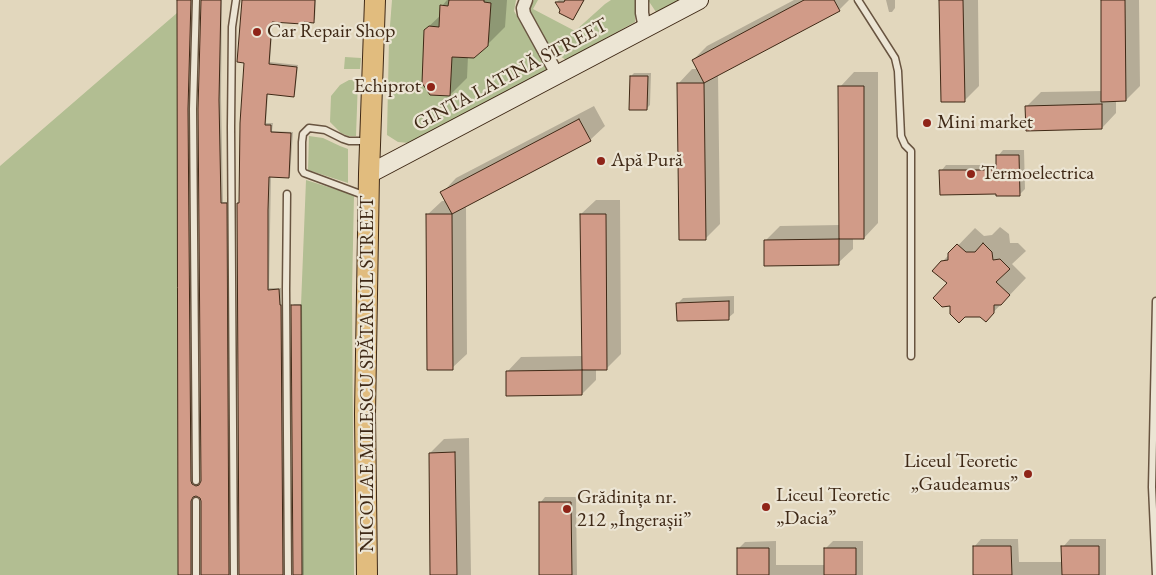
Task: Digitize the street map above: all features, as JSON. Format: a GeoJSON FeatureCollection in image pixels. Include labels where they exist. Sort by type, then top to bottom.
{"type":"FeatureCollection","features":[{"type":"Feature","properties":{"kind":"main road","name":"NICOLAE MILESCU SPĂTARUL STREET"},"geometry":{"type":"LineString","coordinates":[[367,575],[365,414],[368,196],[375,0]]}},
{"type":"Feature","properties":{"kind":"street"},"geometry":{"type":"LineString","coordinates":[[526,0],[523,8],[524,14],[557,74]]}},
{"type":"Feature","properties":{"kind":"street"},"geometry":{"type":"LineString","coordinates":[[642,0],[645,28]]}},
{"type":"Feature","properties":{"kind":"street","name":"GINTA LATINĂ STREET"},"geometry":{"type":"LineString","coordinates":[[369,174],[699,0]]}},
{"type":"Feature","properties":{"kind":"lane"},"geometry":{"type":"LineString","coordinates":[[196,0],[193,109],[196,481]]}},
{"type":"Feature","properties":{"kind":"lane"},"geometry":{"type":"LineString","coordinates":[[234,575],[230,127],[232,27],[236,0]]}},
{"type":"Feature","properties":{"kind":"lane"},"geometry":{"type":"LineString","coordinates":[[858,0],[895,58],[898,71],[901,136],[904,145],[911,151],[911,356]]}},
{"type":"Feature","properties":{"kind":"lane"},"geometry":{"type":"LineString","coordinates":[[368,196],[304,173],[302,170],[302,142],[303,134],[309,128],[325,130],[349,141],[370,142]]}},
{"type":"Feature","properties":{"kind":"lane"},"geometry":{"type":"LineString","coordinates":[[287,194],[288,575]]}},
{"type":"Feature","properties":{"kind":"lane"},"geometry":{"type":"LineString","coordinates":[[1156,301],[1152,487],[1156,575]]}},
{"type":"Feature","properties":{"kind":"lane"},"geometry":{"type":"LineString","coordinates":[[196,501],[196,575]]}},
{"type":"Feature","properties":{"kind":"green space"},"geometry":{"type":"Polygon","coordinates":[[[392,0],[516,0],[514,11],[548,71],[409,143],[398,142],[387,135],[389,39],[392,0]]]}},
{"type":"Feature","properties":{"kind":"green space"},"geometry":{"type":"Polygon","coordinates":[[[534,0],[538,0],[533,9],[575,31],[611,0],[635,0],[635,22],[566,60],[549,45],[529,12],[534,0]]]}},
{"type":"Feature","properties":{"kind":"green space"},"geometry":{"type":"Polygon","coordinates":[[[648,0],[679,0],[656,12],[648,0]]]}},
{"type":"Feature","properties":{"kind":"green space"},"geometry":{"type":"Polygon","coordinates":[[[177,13],[178,575],[0,575],[0,166],[177,13]]]}},
{"type":"Feature","properties":{"kind":"green space"},"geometry":{"type":"Polygon","coordinates":[[[345,57],[361,58],[360,69],[344,69],[345,57]]]}},
{"type":"Feature","properties":{"kind":"green space"},"geometry":{"type":"Polygon","coordinates":[[[349,80],[358,80],[356,136],[348,136],[341,133],[330,122],[331,96],[340,85],[349,80]]]}},
{"type":"Feature","properties":{"kind":"green space"},"geometry":{"type":"Polygon","coordinates":[[[309,136],[323,138],[348,149],[348,183],[308,170],[309,136]]]}},
{"type":"Feature","properties":{"kind":"green space"},"geometry":{"type":"Polygon","coordinates":[[[306,180],[354,195],[352,292],[354,575],[302,575],[301,305],[306,180]]]}},
{"type":"Feature","properties":{"kind":"building"},"geometry":{"type":"Polygon","coordinates":[[[177,0],[191,0],[188,109],[191,481],[196,486],[201,481],[198,109],[201,0],[221,0],[219,100],[221,203],[227,203],[229,575],[201,575],[201,501],[196,496],[191,501],[191,575],[178,575],[177,0]]]}},
{"type":"Feature","properties":{"kind":"building"},"geometry":{"type":"Polygon","coordinates":[[[242,0],[315,0],[314,23],[272,22],[269,64],[297,67],[294,97],[267,94],[265,125],[271,125],[271,132],[291,133],[289,178],[269,177],[268,210],[268,290],[279,289],[281,305],[283,575],[239,575],[237,203],[239,203],[240,123],[244,63],[237,62],[242,0]]]}},
{"type":"Feature","properties":{"kind":"building"},"geometry":{"type":"Polygon","coordinates":[[[449,0],[484,0],[484,2],[491,3],[488,46],[474,58],[452,57],[450,96],[430,95],[422,83],[424,30],[429,26],[439,27],[440,5],[448,6],[449,0]]]}},
{"type":"Feature","properties":{"kind":"building"},"geometry":{"type":"Polygon","coordinates":[[[565,0],[584,0],[573,20],[559,13],[560,10],[555,2],[564,2],[565,0]]]}},
{"type":"Feature","properties":{"kind":"building"},"geometry":{"type":"Polygon","coordinates":[[[804,0],[834,0],[840,11],[704,83],[692,60],[804,0]]]}},
{"type":"Feature","properties":{"kind":"building"},"geometry":{"type":"Polygon","coordinates":[[[939,0],[963,0],[965,102],[941,102],[939,0]]]}},
{"type":"Feature","properties":{"kind":"building"},"geometry":{"type":"Polygon","coordinates":[[[1101,0],[1125,0],[1126,101],[1101,102],[1101,0]]]}},
{"type":"Feature","properties":{"kind":"building"},"geometry":{"type":"Polygon","coordinates":[[[630,76],[648,76],[647,110],[629,110],[630,76]]]}},
{"type":"Feature","properties":{"kind":"building"},"geometry":{"type":"Polygon","coordinates":[[[677,83],[704,83],[706,240],[679,240],[677,83]]]}},
{"type":"Feature","properties":{"kind":"building"},"geometry":{"type":"Polygon","coordinates":[[[838,86],[864,86],[864,239],[839,239],[838,86]]]}},
{"type":"Feature","properties":{"kind":"building"},"geometry":{"type":"Polygon","coordinates":[[[1102,104],[1102,129],[1026,131],[1025,106],[1102,104]]]}},
{"type":"Feature","properties":{"kind":"building"},"geometry":{"type":"Polygon","coordinates":[[[579,119],[591,141],[452,214],[440,192],[579,119]]]}},
{"type":"Feature","properties":{"kind":"building"},"geometry":{"type":"Polygon","coordinates":[[[996,155],[1019,155],[1020,196],[996,196],[996,194],[940,195],[939,170],[996,170],[996,155]]]}},
{"type":"Feature","properties":{"kind":"building"},"geometry":{"type":"Polygon","coordinates":[[[426,214],[452,214],[453,370],[427,370],[426,214]]]}},
{"type":"Feature","properties":{"kind":"building"},"geometry":{"type":"Polygon","coordinates":[[[580,214],[606,214],[607,370],[582,370],[580,214]]]}},
{"type":"Feature","properties":{"kind":"building"},"geometry":{"type":"Polygon","coordinates":[[[839,239],[839,265],[764,266],[764,240],[839,239]]]}},
{"type":"Feature","properties":{"kind":"building"},"geometry":{"type":"Polygon","coordinates":[[[983,243],[992,252],[993,260],[1000,259],[1010,269],[996,282],[1010,295],[1001,305],[994,305],[994,313],[986,322],[980,317],[965,317],[959,323],[950,314],[950,306],[942,307],[933,298],[947,283],[932,271],[941,261],[948,260],[948,253],[957,244],[966,252],[975,252],[983,243]]]}},
{"type":"Feature","properties":{"kind":"building"},"geometry":{"type":"Polygon","coordinates":[[[729,301],[729,320],[677,321],[676,303],[729,301]]]}},
{"type":"Feature","properties":{"kind":"building"},"geometry":{"type":"Polygon","coordinates":[[[291,305],[301,305],[302,575],[293,575],[291,305]]]}},
{"type":"Feature","properties":{"kind":"building"},"geometry":{"type":"Polygon","coordinates":[[[582,370],[582,395],[506,396],[506,371],[582,370]]]}},
{"type":"Feature","properties":{"kind":"building"},"geometry":{"type":"Polygon","coordinates":[[[455,452],[457,575],[430,575],[429,453],[455,452]]]}},
{"type":"Feature","properties":{"kind":"building"},"geometry":{"type":"Polygon","coordinates":[[[539,502],[571,502],[572,575],[539,575],[539,502]]]}},
{"type":"Feature","properties":{"kind":"building"},"geometry":{"type":"Polygon","coordinates":[[[973,546],[1011,546],[1012,575],[973,575],[973,546]]]}},
{"type":"Feature","properties":{"kind":"building"},"geometry":{"type":"Polygon","coordinates":[[[1061,546],[1099,546],[1099,575],[1062,575],[1061,546]]]}},
{"type":"Feature","properties":{"kind":"building"},"geometry":{"type":"Polygon","coordinates":[[[737,548],[769,548],[769,575],[737,575],[737,548]]]}},
{"type":"Feature","properties":{"kind":"building"},"geometry":{"type":"Polygon","coordinates":[[[824,548],[856,548],[856,575],[824,575],[824,548]]]}},
{"type":"Feature","properties":{"kind":"place","name":"Car Repair Shop"},"geometry":{"type":"Point","coordinates":[257,32]}},
{"type":"Feature","properties":{"kind":"place","name":"Echiprot"},"geometry":{"type":"Point","coordinates":[431,87]}},
{"type":"Feature","properties":{"kind":"place","name":"Mini market"},"geometry":{"type":"Point","coordinates":[927,123]}},
{"type":"Feature","properties":{"kind":"place","name":"Apă Pură"},"geometry":{"type":"Point","coordinates":[601,161]}},
{"type":"Feature","properties":{"kind":"place","name":"Termoelectrica"},"geometry":{"type":"Point","coordinates":[971,174]}},
{"type":"Feature","properties":{"kind":"place","name":"Liceul Teoretic „Gaudeamus”"},"geometry":{"type":"Point","coordinates":[1028,474]}},
{"type":"Feature","properties":{"kind":"place","name":"Liceul Teoretic „Dacia”"},"geometry":{"type":"Point","coordinates":[766,507]}},
{"type":"Feature","properties":{"kind":"place","name":"Grădinița nr. 212 „Îngerașii”"},"geometry":{"type":"Point","coordinates":[567,509]}}]}
